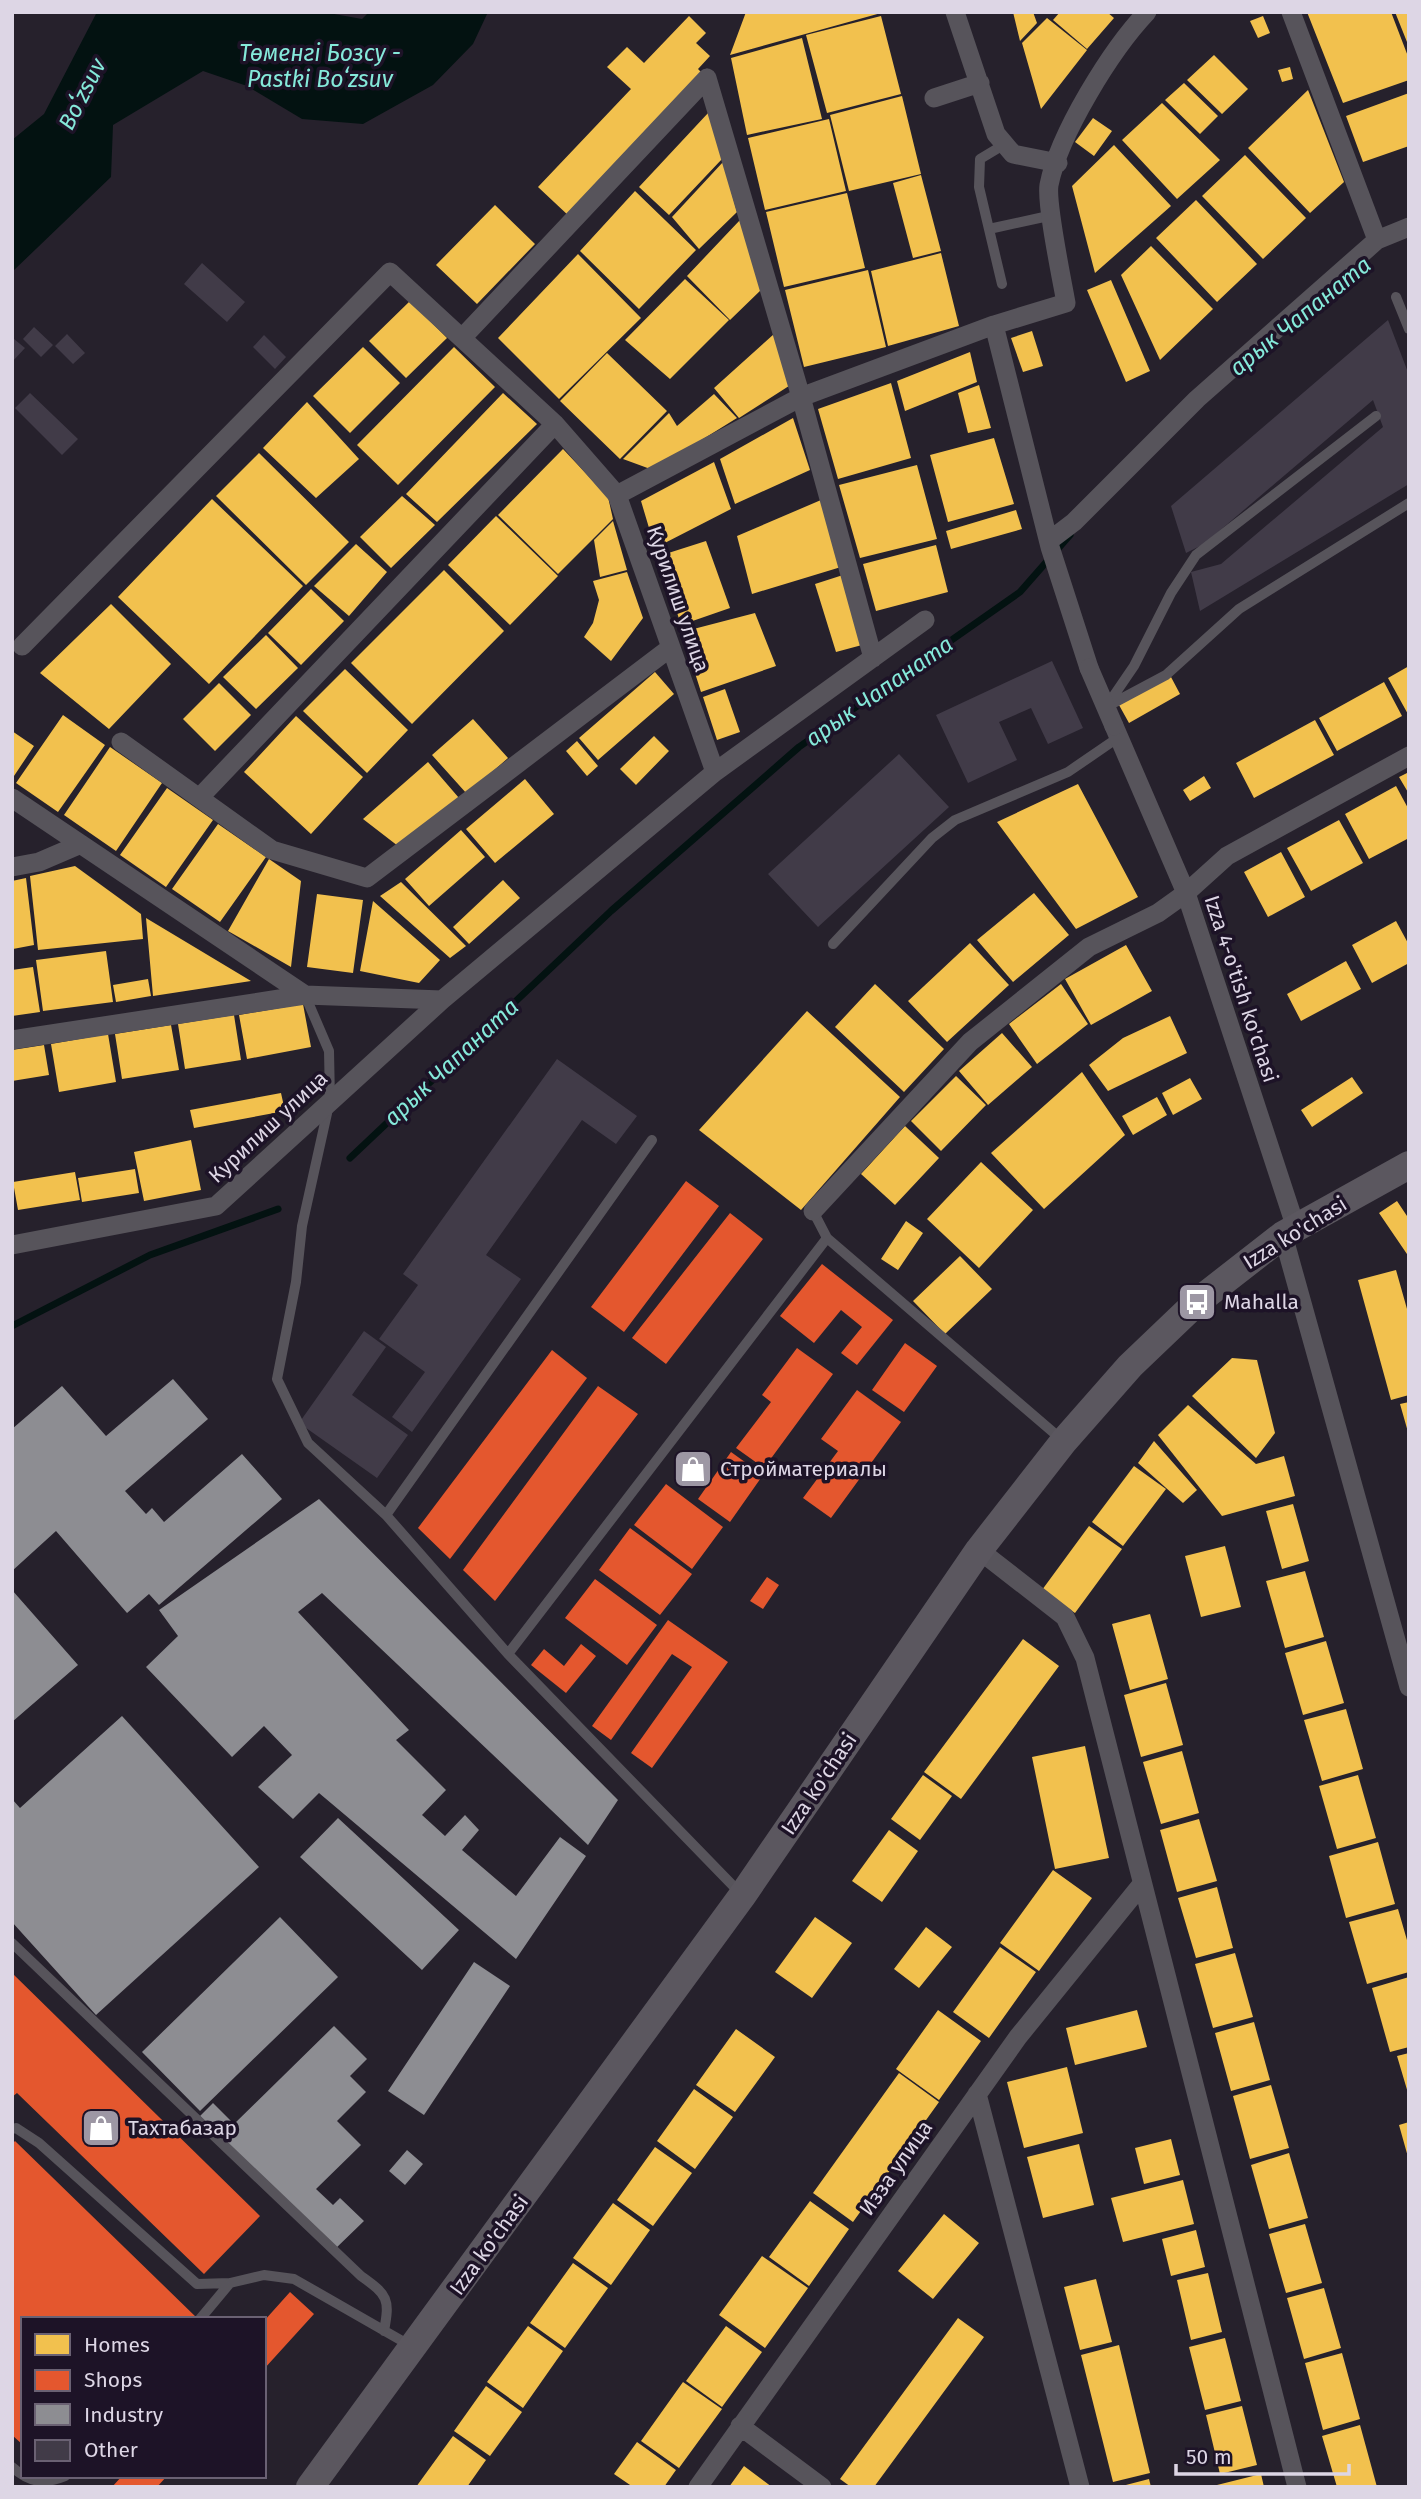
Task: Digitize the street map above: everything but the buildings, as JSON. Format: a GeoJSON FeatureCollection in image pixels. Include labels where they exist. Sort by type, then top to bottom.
{"type":"FeatureCollection","features":[{"type":"Feature","properties":{"kind":"main road","name":"Izza ko'chasi"},"geometry":{"type":"LineString","coordinates":[[310,2487],[742,1896],[979,1550],[1064,1441],[1165,1331],[1197,1301],[1289,1232],[1409,1165]]}},
{"type":"Feature","properties":{"kind":"street"},"geometry":{"type":"LineString","coordinates":[[955,12],[996,134],[1013,154],[1058,163]]}},
{"type":"Feature","properties":{"kind":"street"},"geometry":{"type":"LineString","coordinates":[[23,646],[390,272],[555,424],[617,495],[802,397],[994,325],[1066,303],[1049,187],[1077,111],[1132,29],[1147,12]]}},
{"type":"Feature","properties":{"kind":"street"},"geometry":{"type":"LineString","coordinates":[[1291,12],[1377,240]]}},
{"type":"Feature","properties":{"kind":"street"},"geometry":{"type":"LineString","coordinates":[[462,338],[707,78],[802,397],[873,658]]}},
{"type":"Feature","properties":{"kind":"street"},"geometry":{"type":"LineString","coordinates":[[934,98],[979,83]]}},
{"type":"Feature","properties":{"kind":"street"},"geometry":{"type":"LineString","coordinates":[[1050,544],[1197,399],[1377,240],[1409,227]]}},
{"type":"Feature","properties":{"kind":"street"},"geometry":{"type":"LineString","coordinates":[[813,1212],[970,1042],[1089,947],[1158,913],[1186,893],[1089,668],[1050,544],[994,325]]}},
{"type":"Feature","properties":{"kind":"street"},"geometry":{"type":"LineString","coordinates":[[200,797],[555,424]]}},
{"type":"Feature","properties":{"kind":"street","name":"Курилиш улица"},"geometry":{"type":"LineString","coordinates":[[12,1245],[216,1206],[442,1000],[715,772],[617,495]]}},
{"type":"Feature","properties":{"kind":"street"},"geometry":{"type":"LineString","coordinates":[[715,772],[925,620]]}},
{"type":"Feature","properties":{"kind":"street"},"geometry":{"type":"LineString","coordinates":[[121,742],[272,850],[367,878],[670,648]]}},
{"type":"Feature","properties":{"kind":"street","name":"Izza 4-o'tish ko'chasi"},"geometry":{"type":"LineString","coordinates":[[1409,756],[1227,856],[1186,893],[1289,1232],[1409,1688]]}},
{"type":"Feature","properties":{"kind":"street"},"geometry":{"type":"LineString","coordinates":[[12,798],[305,995]]}},
{"type":"Feature","properties":{"kind":"street"},"geometry":{"type":"LineString","coordinates":[[12,867],[38,862],[81,844]]}},
{"type":"Feature","properties":{"kind":"street"},"geometry":{"type":"LineString","coordinates":[[12,1040],[305,995],[442,1000]]}},
{"type":"Feature","properties":{"kind":"street"},"geometry":{"type":"LineString","coordinates":[[979,1550],[1065,1617],[1085,1658],[1297,2487]]}},
{"type":"Feature","properties":{"kind":"street","name":"Изза улица"},"geometry":{"type":"LineString","coordinates":[[698,2487],[1018,2037],[1142,1884]]}},
{"type":"Feature","properties":{"kind":"street"},"geometry":{"type":"LineString","coordinates":[[977,2094],[1080,2487]]}},
{"type":"Feature","properties":{"kind":"street"},"geometry":{"type":"LineString","coordinates":[[740,2426],[822,2487]]}},
{"type":"Feature","properties":{"kind":"lane"},"geometry":{"type":"LineString","coordinates":[[1002,284],[979,187],[980,159],[1004,144]]}},
{"type":"Feature","properties":{"kind":"lane"},"geometry":{"type":"LineString","coordinates":[[989,229],[1053,215]]}},
{"type":"Feature","properties":{"kind":"lane"},"geometry":{"type":"LineString","coordinates":[[1396,297],[1409,329]]}},
{"type":"Feature","properties":{"kind":"lane"},"geometry":{"type":"LineString","coordinates":[[1106,707],[1134,666],[1171,593],[1196,555],[1376,416]]}},
{"type":"Feature","properties":{"kind":"lane"},"geometry":{"type":"LineString","coordinates":[[1106,707],[1166,675],[1239,609],[1409,503]]}},
{"type":"Feature","properties":{"kind":"lane"},"geometry":{"type":"LineString","coordinates":[[833,944],[932,838],[955,820],[1068,772],[1116,731]]}},
{"type":"Feature","properties":{"kind":"lane"},"geometry":{"type":"LineString","coordinates":[[305,995],[329,1051],[330,1100],[302,1226],[296,1282],[277,1379],[308,1443],[386,1515],[508,1654],[742,1896]]}},
{"type":"Feature","properties":{"kind":"lane"},"geometry":{"type":"LineString","coordinates":[[386,1515],[652,1140]]}},
{"type":"Feature","properties":{"kind":"lane"},"geometry":{"type":"LineString","coordinates":[[813,1212],[827,1238],[1064,1441]]}},
{"type":"Feature","properties":{"kind":"lane"},"geometry":{"type":"LineString","coordinates":[[508,1654],[827,1238]]}},
{"type":"Feature","properties":{"kind":"lane"},"geometry":{"type":"LineString","coordinates":[[12,1943],[362,2276],[382,2291],[389,2306],[384,2331]]}},
{"type":"Feature","properties":{"kind":"lane"},"geometry":{"type":"LineString","coordinates":[[12,2129],[16,2128],[39,2143],[197,2284],[230,2283],[264,2275],[294,2279],[414,2347]]}},
{"type":"Feature","properties":{"kind":"lane"},"geometry":{"type":"LineString","coordinates":[[202,2317],[230,2283]]}},
{"type":"Feature","properties":{"kind":"lane"},"geometry":{"type":"LineString","coordinates":[[25,2478],[49,2482],[60,2478]]}},
{"type":"Feature","properties":{"kind":"water","name":"Төменгі Бозсу - Pastki Boʻzsuv"},"geometry":{"type":"Polygon","coordinates":[[[97,12],[323,12],[362,19],[369,12],[488,12],[473,44],[433,85],[363,124],[302,119],[247,86],[203,71],[113,125],[111,177],[12,272],[12,140],[44,114],[97,12]]]}},
{"type":"Feature","properties":{"kind":"waterway","name":"арык Чапаната"},"geometry":{"type":"LineString","coordinates":[[350,1158],[611,911],[799,747],[1020,592],[1070,535]]}},
{"type":"Feature","properties":{"kind":"waterway","name":"арык Чапаната"},"geometry":{"type":"LineString","coordinates":[[12,1326],[150,1255],[278,1209]]}},
{"type":"Feature","properties":{"kind":"place","name":"Mahalla"},"geometry":{"type":"Point","coordinates":[1197,1302]}},
{"type":"Feature","properties":{"kind":"place","name":"Стройматериалы"},"geometry":{"type":"Point","coordinates":[693,1469]}},
{"type":"Feature","properties":{"kind":"place","name":"Тахтабазар"},"geometry":{"type":"Point","coordinates":[101,2128]}},
{"type":"Feature","properties":{"kind":"water label","name":"Boʻzsuv"},"geometry":{"type":"Point","coordinates":[82,94]}}]}
